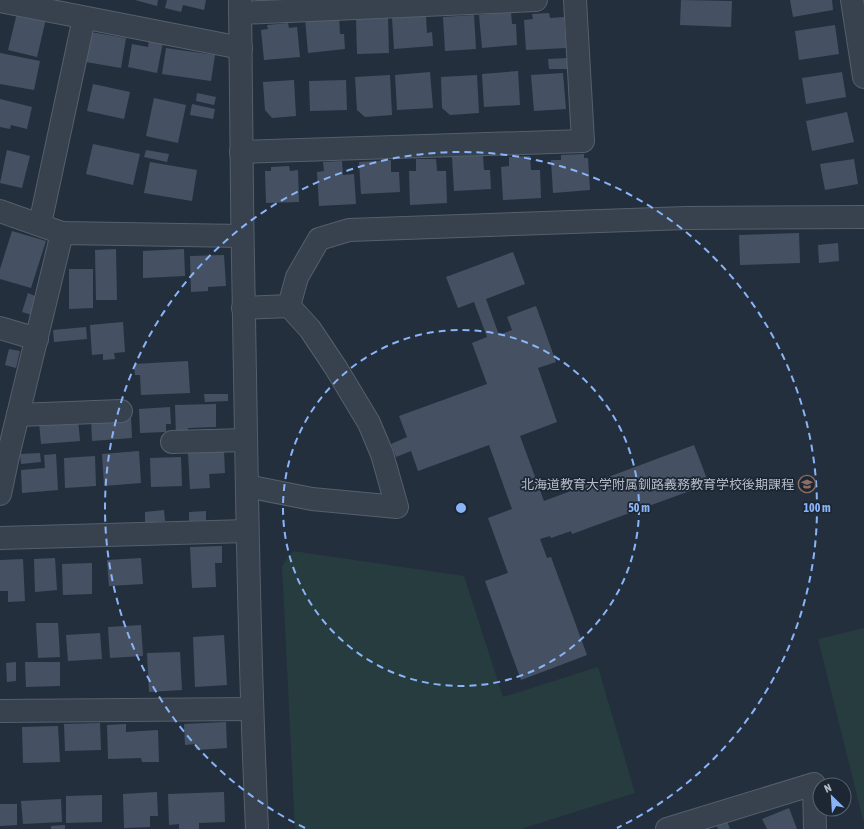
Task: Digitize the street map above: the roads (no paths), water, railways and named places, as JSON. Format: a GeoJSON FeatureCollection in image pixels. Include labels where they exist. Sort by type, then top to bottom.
{"type":"FeatureCollection","features":[{"type":"Feature","properties":{"kind":"street"},"geometry":{"type":"LineString","coordinates":[[257,829],[246,486],[240,152],[240,6],[536,0]]}},
{"type":"Feature","properties":{"kind":"street"},"geometry":{"type":"LineString","coordinates":[[240,152],[583,141],[575,0]]}},
{"type":"Feature","properties":{"kind":"street"},"geometry":{"type":"LineString","coordinates":[[852,0],[864,77]]}},
{"type":"Feature","properties":{"kind":"street"},"geometry":{"type":"LineString","coordinates":[[0,1],[241,48]]}},
{"type":"Feature","properties":{"kind":"street"},"geometry":{"type":"LineString","coordinates":[[40,224],[84,18]]}},
{"type":"Feature","properties":{"kind":"street"},"geometry":{"type":"LineString","coordinates":[[0,211],[62,233],[242,236]]}},
{"type":"Feature","properties":{"kind":"street"},"geometry":{"type":"LineString","coordinates":[[290,306],[297,277],[319,239],[349,230],[686,218],[864,218]]}},
{"type":"Feature","properties":{"kind":"street"},"geometry":{"type":"LineString","coordinates":[[0,494],[4,455],[18,415],[62,233]]}},
{"type":"Feature","properties":{"kind":"street"},"geometry":{"type":"LineString","coordinates":[[243,308],[290,306]]}},
{"type":"Feature","properties":{"kind":"street"},"geometry":{"type":"LineString","coordinates":[[246,486],[312,499],[397,507],[382,454],[369,423],[336,368],[310,329],[290,306]]}},
{"type":"Feature","properties":{"kind":"street"},"geometry":{"type":"LineString","coordinates":[[0,328],[37,339]]}},
{"type":"Feature","properties":{"kind":"street"},"geometry":{"type":"LineString","coordinates":[[18,415],[121,411]]}},
{"type":"Feature","properties":{"kind":"street"},"geometry":{"type":"LineString","coordinates":[[172,442],[246,440]]}},
{"type":"Feature","properties":{"kind":"street"},"geometry":{"type":"LineString","coordinates":[[0,538],[247,531]]}},
{"type":"Feature","properties":{"kind":"street"},"geometry":{"type":"LineString","coordinates":[[0,711],[252,709]]}},
{"type":"Feature","properties":{"kind":"street"},"geometry":{"type":"LineString","coordinates":[[668,829],[814,784],[815,829]]}},
{"type":"Feature","properties":{"kind":"place","name":"北海道教育大学附属釧路義務教育学校後期課程"},"geometry":{"type":"Point","coordinates":[807,484]}}]}
